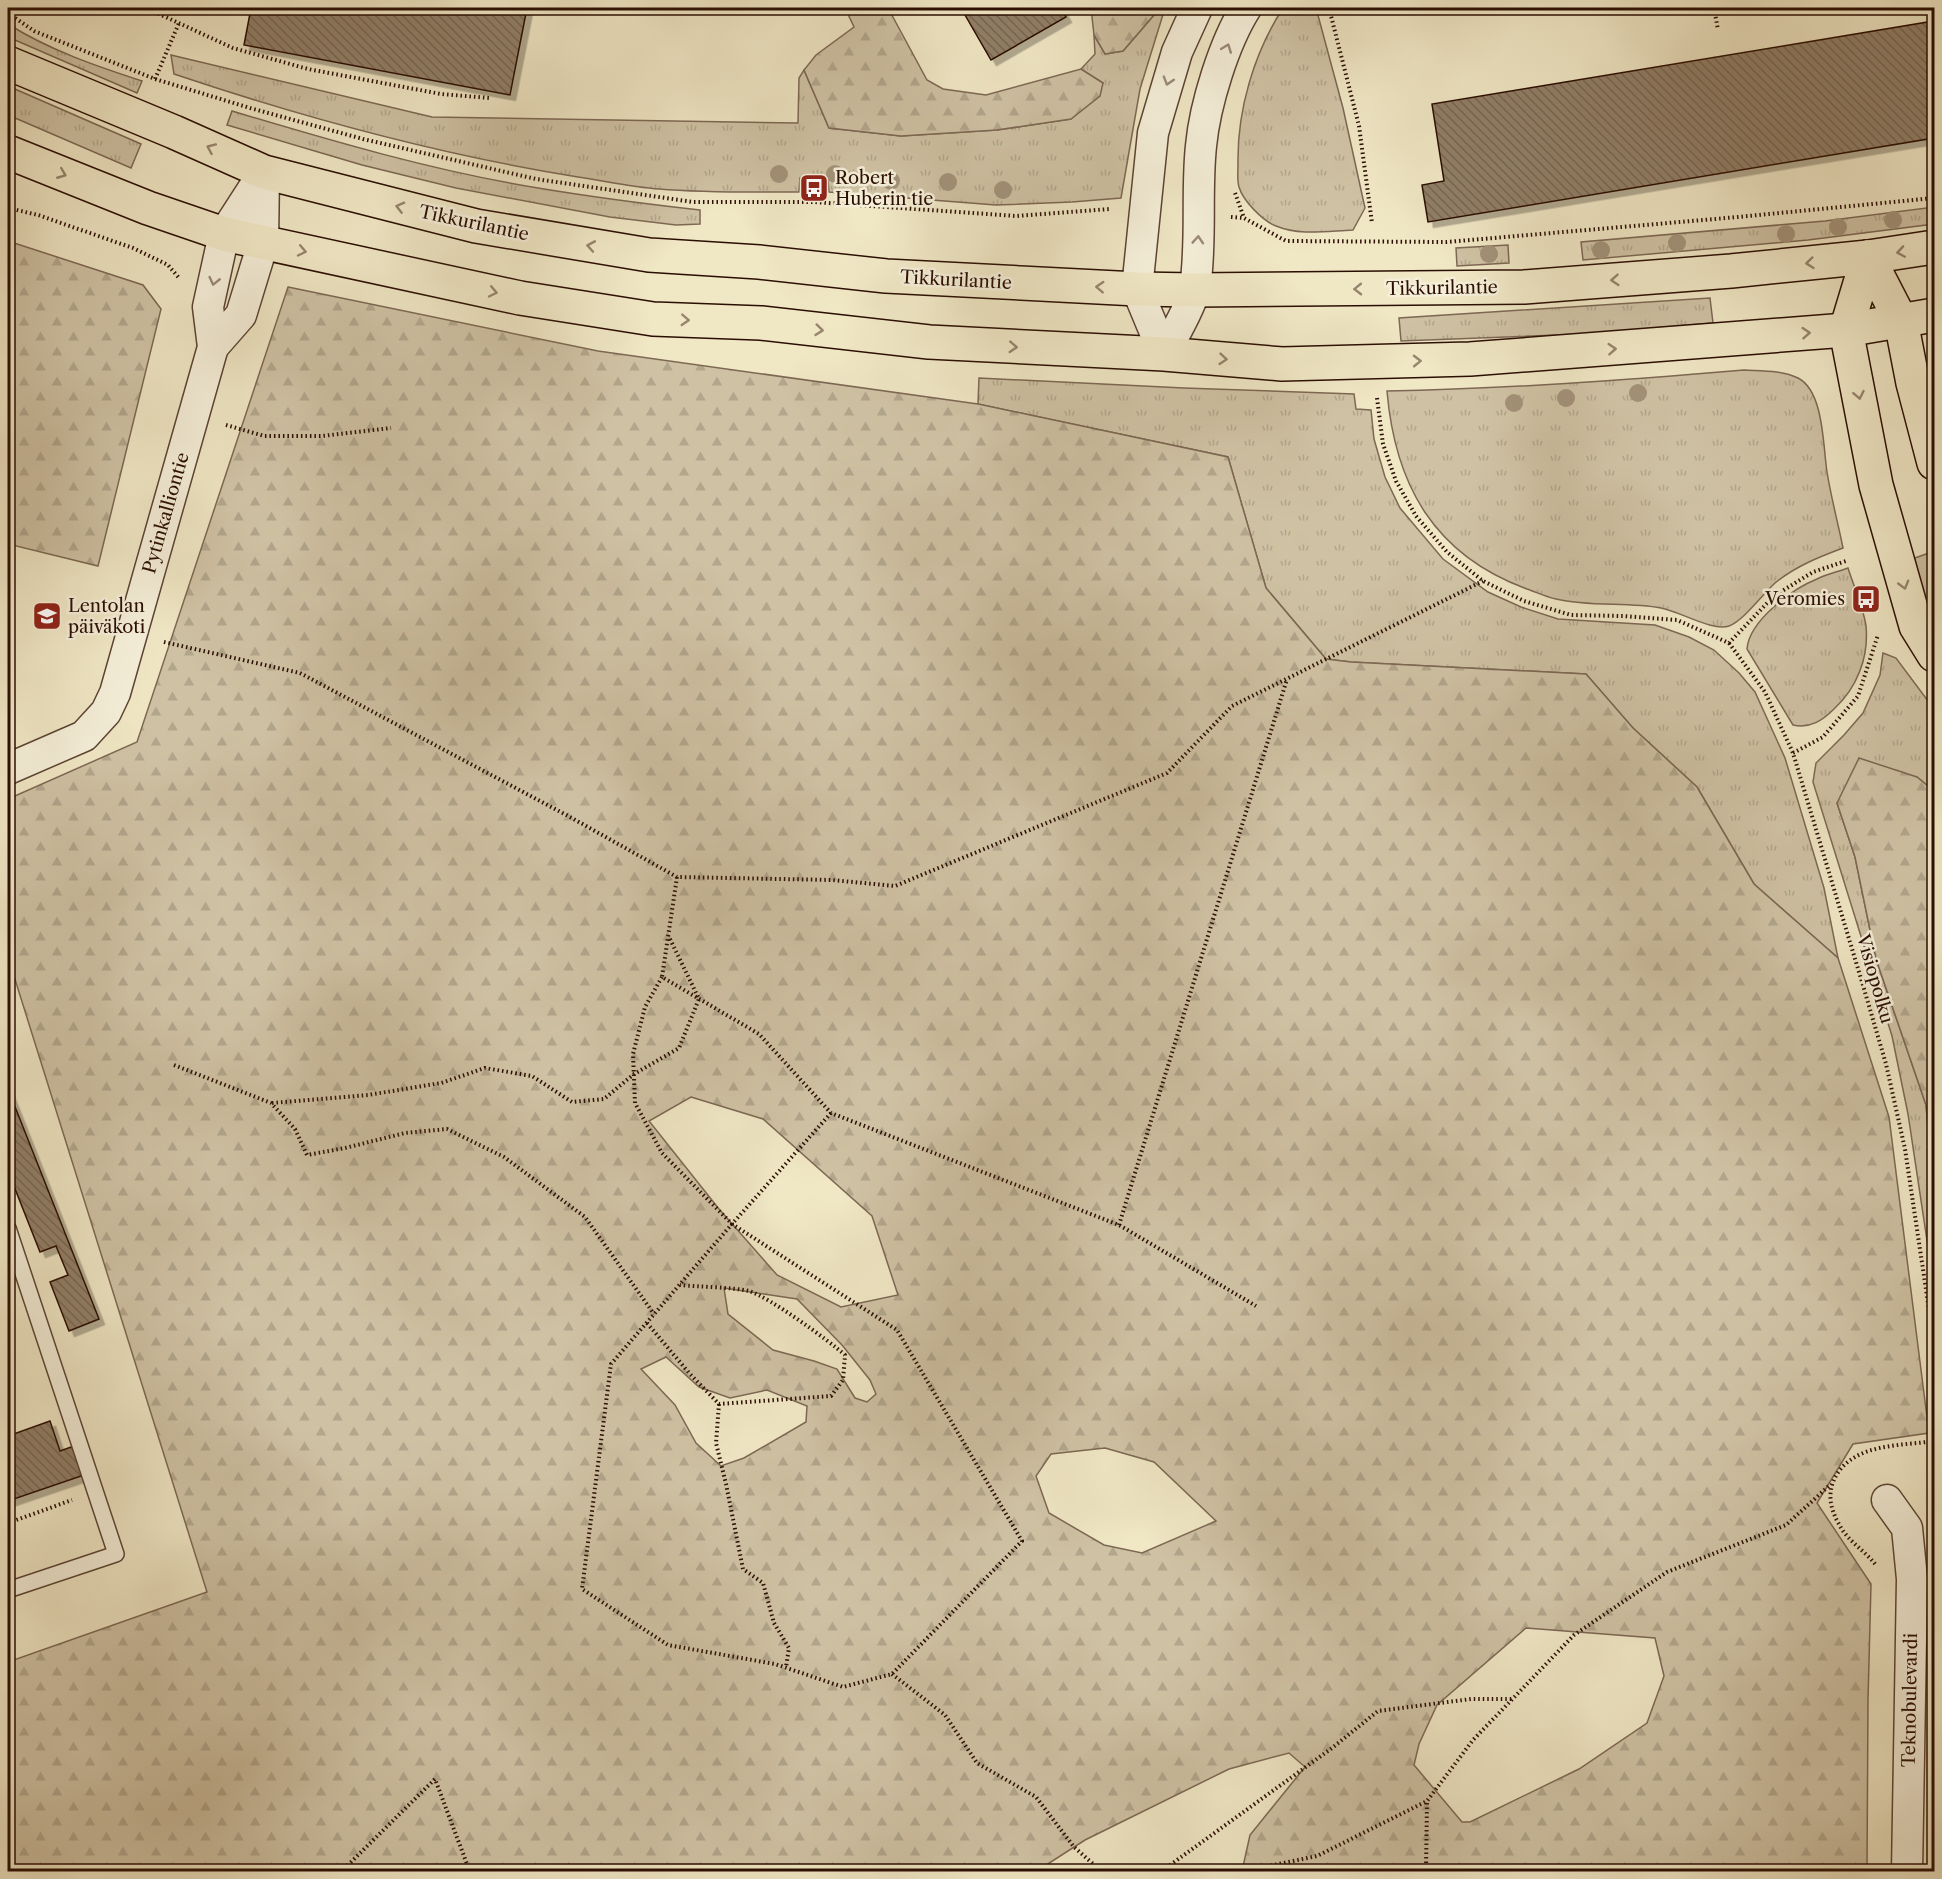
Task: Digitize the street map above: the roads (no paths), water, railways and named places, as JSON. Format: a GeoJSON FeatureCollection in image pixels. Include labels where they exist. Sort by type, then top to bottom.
{"type":"FeatureCollection","features":[{"type":"Feature","properties":{"kind":"main road","name":"Tikkurilantie"},"geometry":{"type":"LineString","coordinates":[[8,63],[264,172],[477,226],[649,255],[759,262],[886,276],[1137,290],[1195,290],[1524,287],[1731,271],[1868,257],[1935,247]]}},
{"type":"Feature","properties":{"kind":"main road"},"geometry":{"type":"LineString","coordinates":[[8,152],[148,208],[224,234],[520,298],[653,319],[761,324],[929,342],[1164,354],[1282,364],[1470,359],[1846,330],[1935,315]]}},
{"type":"Feature","properties":{"kind":"main road"},"geometry":{"type":"LineString","coordinates":[[1868,257],[1901,321],[1913,383],[1935,464]]}},
{"type":"Feature","properties":{"kind":"main road"},"geometry":{"type":"LineString","coordinates":[[1868,257],[1846,330],[1876,485],[1916,626],[1935,655]]}},
{"type":"Feature","properties":{"kind":"street"},"geometry":{"type":"LineString","coordinates":[[1164,354],[1137,290],[1153,133],[1177,52],[1197,8]]}},
{"type":"Feature","properties":{"kind":"street"},"geometry":{"type":"LineString","coordinates":[[1164,354],[1195,290],[1200,214],[1201,145],[1209,106],[1226,49],[1237,22],[1246,8]]}},
{"type":"Feature","properties":{"kind":"street","name":"Pytinkalliontie"},"geometry":{"type":"LineString","coordinates":[[8,769],[84,736],[106,712],[115,693],[213,347],[208,307],[224,234],[264,172]]}},
{"type":"Feature","properties":{"kind":"street","name":"Pytinkalliontie"},"geometry":{"type":"LineString","coordinates":[[213,347],[241,315],[263,243],[264,172]]}},
{"type":"Feature","properties":{"kind":"street","name":"Teknobulevardi"},"geometry":{"type":"LineString","coordinates":[[1887,1500],[1907,1528],[1912,1579],[1907,1872]]}},
{"type":"Feature","properties":{"kind":"lane"},"geometry":{"type":"LineString","coordinates":[[8,1228],[116,1554],[8,1590]]}},
{"type":"Feature","properties":{"kind":"place","name":"Robert Huberin tie"},"geometry":{"type":"Point","coordinates":[814,188]}},
{"type":"Feature","properties":{"kind":"place","name":"Veromies"},"geometry":{"type":"Point","coordinates":[1866,599]}},
{"type":"Feature","properties":{"kind":"place","name":"Lentolan päiväkoti"},"geometry":{"type":"Point","coordinates":[47,616]}}]}
